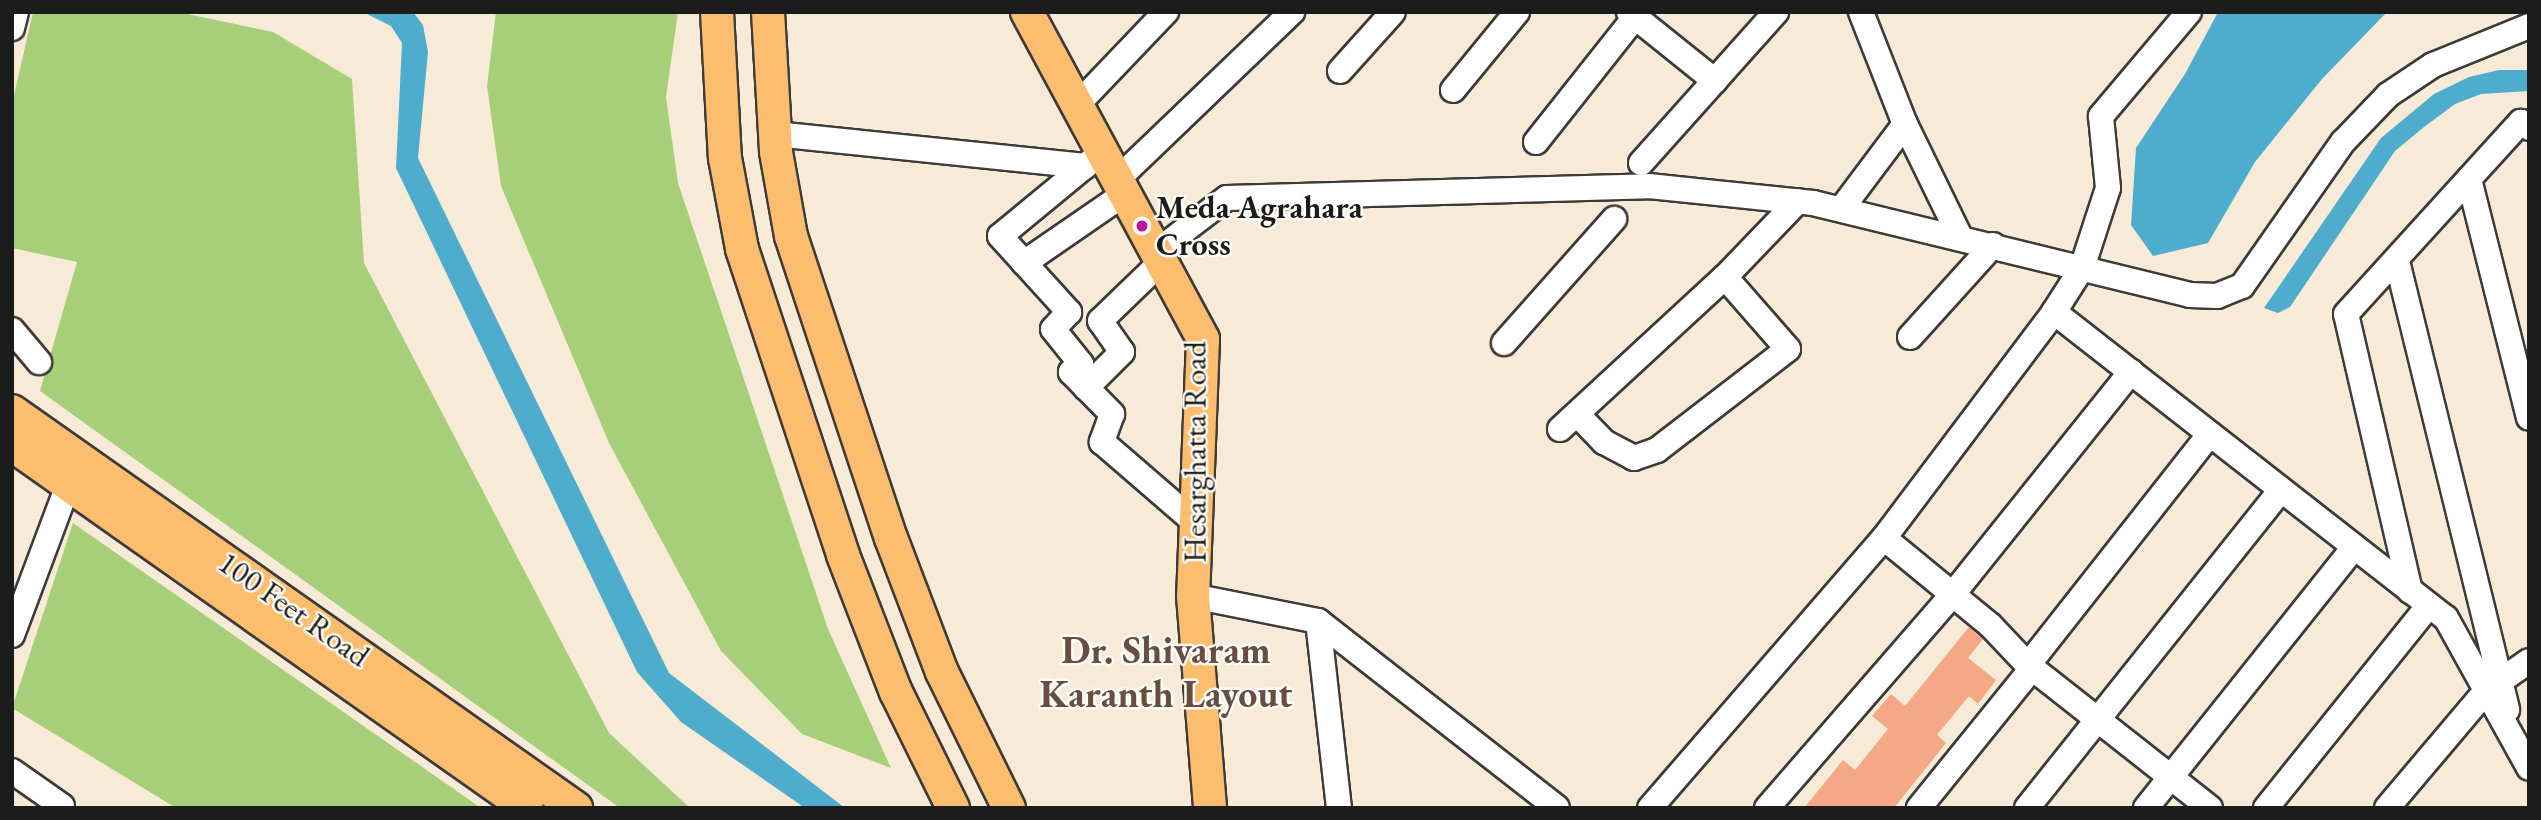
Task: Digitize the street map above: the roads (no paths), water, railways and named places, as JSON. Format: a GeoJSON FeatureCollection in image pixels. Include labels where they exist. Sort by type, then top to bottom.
{"type":"FeatureCollection","features":[{"type":"Feature","properties":{"kind":"main road"},"geometry":{"type":"LineString","coordinates":[[717,12],[725,158],[742,249],[843,555],[896,692],[953,808]]}},
{"type":"Feature","properties":{"kind":"main road"},"geometry":{"type":"LineString","coordinates":[[768,12],[775,134],[791,236],[891,538],[942,672],[1009,808]]}},
{"type":"Feature","properties":{"kind":"main road","name":"Hesarghatta Road"},"geometry":{"type":"LineString","coordinates":[[1027,12],[1077,105],[1106,172],[1203,338],[1198,525],[1193,596],[1210,808]]}},
{"type":"Feature","properties":{"kind":"main road","name":"100 Feet Road"},"geometry":{"type":"LineString","coordinates":[[12,411],[576,808]]}},
{"type":"Feature","properties":{"kind":"main road","name":"100 Feet Road"},"geometry":{"type":"LineString","coordinates":[[12,445],[527,808]]}},
{"type":"Feature","properties":{"kind":"street"},"geometry":{"type":"LineString","coordinates":[[12,28],[16,12]]}},
{"type":"Feature","properties":{"kind":"street"},"geometry":{"type":"LineString","coordinates":[[1077,105],[1166,12]]}},
{"type":"Feature","properties":{"kind":"street"},"geometry":{"type":"LineString","coordinates":[[775,134],[1122,175],[1292,12]]}},
{"type":"Feature","properties":{"kind":"street"},"geometry":{"type":"LineString","coordinates":[[1340,71],[1393,12]]}},
{"type":"Feature","properties":{"kind":"street"},"geometry":{"type":"LineString","coordinates":[[1453,90],[1517,12]]}},
{"type":"Feature","properties":{"kind":"street"},"geometry":{"type":"LineString","coordinates":[[1641,163],[1776,12]]}},
{"type":"Feature","properties":{"kind":"street"},"geometry":{"type":"LineString","coordinates":[[1860,12],[1905,124],[1960,237]]}},
{"type":"Feature","properties":{"kind":"street"},"geometry":{"type":"LineString","coordinates":[[1650,808],[1884,538],[2054,312],[2082,268],[2108,188],[2101,116],[2189,12]]}},
{"type":"Feature","properties":{"kind":"street"},"geometry":{"type":"LineString","coordinates":[[1536,142],[1634,14],[1715,81]]}},
{"type":"Feature","properties":{"kind":"street"},"geometry":{"type":"LineString","coordinates":[[1086,387],[1122,352],[1100,321],[1158,257],[1227,198],[1649,186],[1842,208],[2199,296],[2234,290],[2372,110],[2433,65],[2529,26]]}},
{"type":"Feature","properties":{"kind":"street"},"geometry":{"type":"LineString","coordinates":[[2419,598],[2346,314],[2521,122],[2529,128]]}},
{"type":"Feature","properties":{"kind":"street"},"geometry":{"type":"LineString","coordinates":[[1842,208],[1905,124]]}},
{"type":"Feature","properties":{"kind":"street"},"geometry":{"type":"LineString","coordinates":[[1024,263],[1106,172]]}},
{"type":"Feature","properties":{"kind":"street"},"geometry":{"type":"LineString","coordinates":[[1106,172],[1000,236],[1069,312],[1054,329],[1081,364],[1071,372],[1112,414],[1102,442],[1198,525]]}},
{"type":"Feature","properties":{"kind":"street"},"geometry":{"type":"LineString","coordinates":[[2469,179],[2529,418]]}},
{"type":"Feature","properties":{"kind":"street"},"geometry":{"type":"LineString","coordinates":[[1725,277],[1795,358],[1657,450],[1634,458],[1568,422],[1725,277],[1798,201]]}},
{"type":"Feature","properties":{"kind":"street"},"geometry":{"type":"LineString","coordinates":[[1504,343],[1614,219]]}},
{"type":"Feature","properties":{"kind":"street"},"geometry":{"type":"LineString","coordinates":[[1910,337],[1993,246]]}},
{"type":"Feature","properties":{"kind":"street"},"geometry":{"type":"LineString","coordinates":[[2397,261],[2514,742]]}},
{"type":"Feature","properties":{"kind":"street"},"geometry":{"type":"LineString","coordinates":[[2054,312],[2446,618],[2529,768]]}},
{"type":"Feature","properties":{"kind":"street"},"geometry":{"type":"LineString","coordinates":[[12,330],[39,362]]}},
{"type":"Feature","properties":{"kind":"street"},"geometry":{"type":"LineString","coordinates":[[1767,808],[1953,594],[2131,372]]}},
{"type":"Feature","properties":{"kind":"street"},"geometry":{"type":"LineString","coordinates":[[1919,808],[2029,672],[2028,665],[2210,434]]}},
{"type":"Feature","properties":{"kind":"street"},"geometry":{"type":"LineString","coordinates":[[12,635],[68,485]]}},
{"type":"Feature","properties":{"kind":"street"},"geometry":{"type":"LineString","coordinates":[[2027,808],[2281,490]]}},
{"type":"Feature","properties":{"kind":"street"},"geometry":{"type":"LineString","coordinates":[[1884,538],[1953,594],[2028,665],[2210,808]]}},
{"type":"Feature","properties":{"kind":"street"},"geometry":{"type":"LineString","coordinates":[[2146,808],[2354,547]]}},
{"type":"Feature","properties":{"kind":"street"},"geometry":{"type":"LineString","coordinates":[[1193,596],[1318,621],[1557,808]]}},
{"type":"Feature","properties":{"kind":"street"},"geometry":{"type":"LineString","coordinates":[[2266,808],[2419,598]]}},
{"type":"Feature","properties":{"kind":"street"},"geometry":{"type":"LineString","coordinates":[[1318,621],[1339,808]]}},
{"type":"Feature","properties":{"kind":"street"},"geometry":{"type":"LineString","coordinates":[[2387,808],[2486,691],[2529,661]]}},
{"type":"Feature","properties":{"kind":"street"},"geometry":{"type":"LineString","coordinates":[[12,771],[62,806]]}},
{"type":"Feature","properties":{"kind":"water"},"geometry":{"type":"Polygon","coordinates":[[[363,12],[413,12],[423,25],[428,52],[418,158],[669,673],[845,808],[805,808],[681,722],[637,672],[396,168],[402,43],[391,26],[363,12]]]}},
{"type":"Feature","properties":{"kind":"water"},"geometry":{"type":"Polygon","coordinates":[[[2218,12],[2387,12],[2322,79],[2255,162],[2208,243],[2153,256],[2131,225],[2136,148],[2185,74],[2218,12]]]}},
{"type":"Feature","properties":{"kind":"water"},"geometry":{"type":"Polygon","coordinates":[[[2499,70],[2529,70],[2529,91],[2481,94],[2455,104],[2424,127],[2395,151],[2290,307],[2278,313],[2264,308],[2381,138],[2434,94],[2469,77],[2499,70]]]}},
{"type":"Feature","properties":{"kind":"place","name":"Meda Agrahara Cross"},"geometry":{"type":"Point","coordinates":[1142,226]}},
{"type":"Feature","properties":{"kind":"district","name":"Dr. Shivaram Karanth Layout"},"geometry":{"type":"Point","coordinates":[1166,672]}}]}
